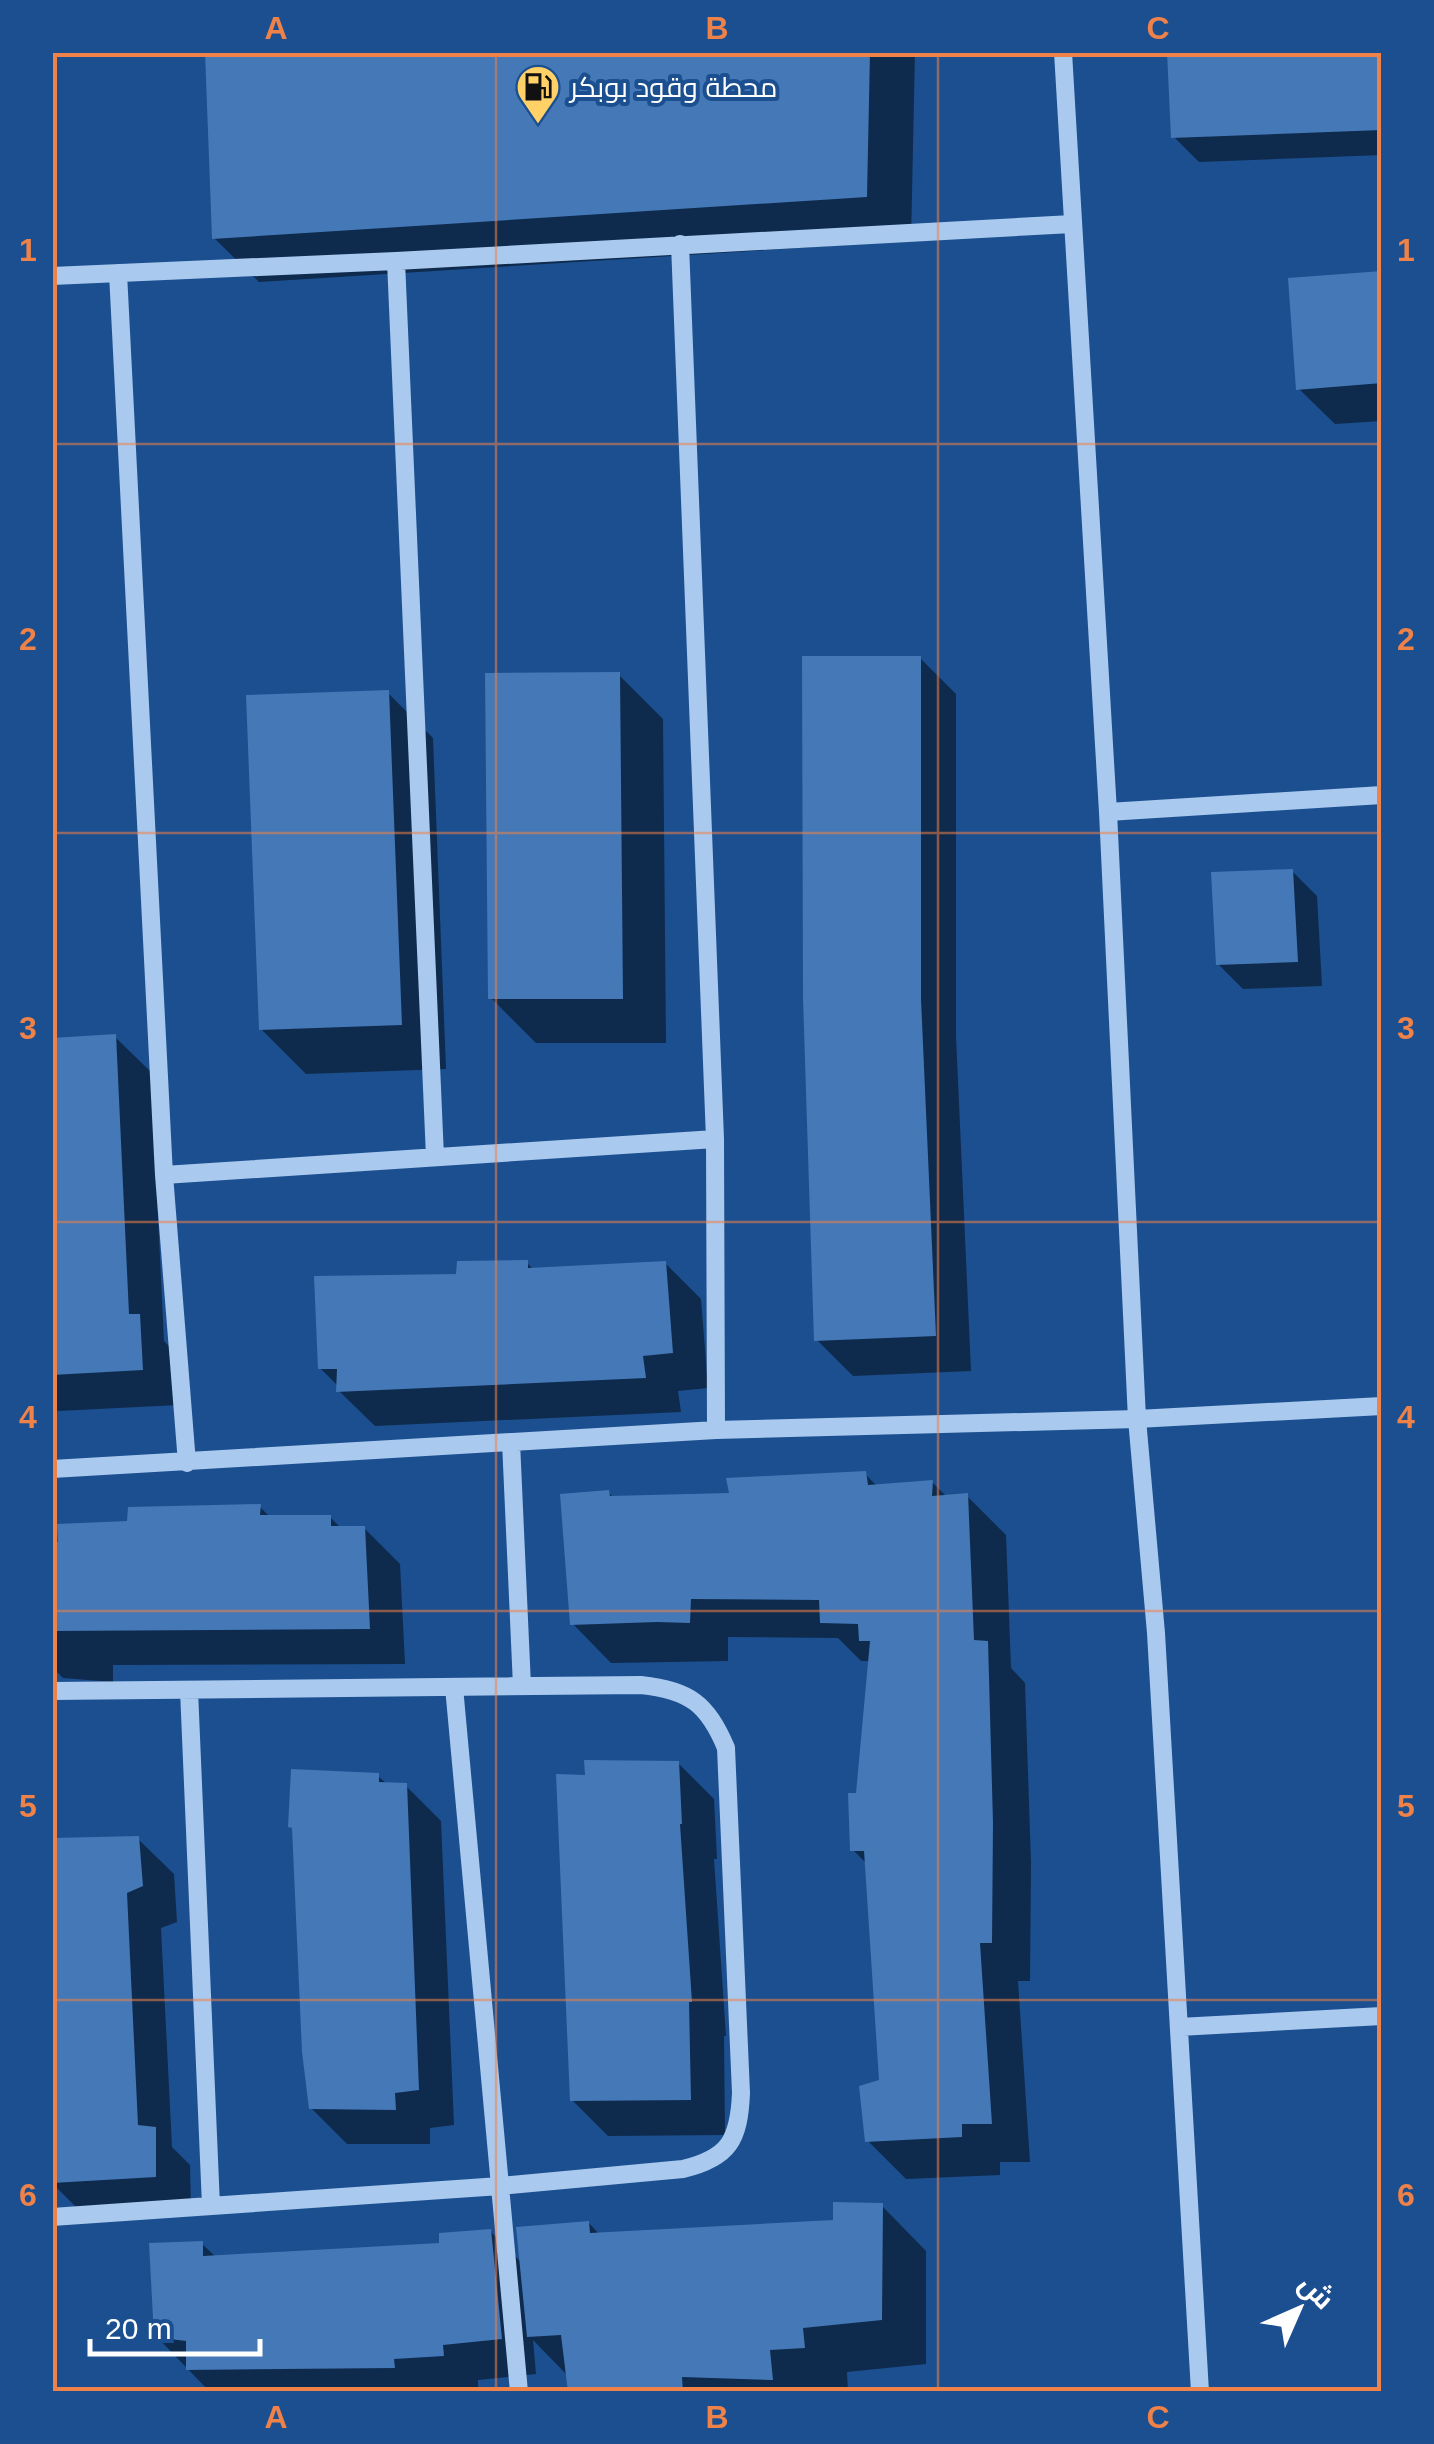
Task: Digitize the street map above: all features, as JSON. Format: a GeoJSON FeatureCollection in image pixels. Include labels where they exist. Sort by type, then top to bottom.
{"type":"FeatureCollection","features":[{"type":"Feature","properties":{"kind":"street"},"geometry":{"type":"LineString","coordinates":[[1062,52],[1108,812],[1137,1419],[1156,1633],[1200,2392]]}},
{"type":"Feature","properties":{"kind":"street"},"geometry":{"type":"LineString","coordinates":[[52,276],[1072,224]]}},
{"type":"Feature","properties":{"kind":"street"},"geometry":{"type":"LineString","coordinates":[[680,244],[715,1139],[716,1430]]}},
{"type":"Feature","properties":{"kind":"street"},"geometry":{"type":"LineString","coordinates":[[396,261],[435,1157]]}},
{"type":"Feature","properties":{"kind":"street"},"geometry":{"type":"LineString","coordinates":[[118,273],[164,1175],[186,1463]]}},
{"type":"Feature","properties":{"kind":"street"},"geometry":{"type":"LineString","coordinates":[[1108,812],[1382,795]]}},
{"type":"Feature","properties":{"kind":"street"},"geometry":{"type":"LineString","coordinates":[[164,1175],[715,1139]]}},
{"type":"Feature","properties":{"kind":"street"},"geometry":{"type":"LineString","coordinates":[[52,1470],[716,1430],[1137,1419],[1382,1406]]}},
{"type":"Feature","properties":{"kind":"street"},"geometry":{"type":"LineString","coordinates":[[511,1442],[522,1686]]}},
{"type":"Feature","properties":{"kind":"street"},"geometry":{"type":"LineString","coordinates":[[52,1691],[641,1684],[669,1688],[695,1701],[716,1723],[726,1748],[741,2093],[740,2122],[728,2145],[706,2163],[682,2168],[500,2186],[52,2217]]}},
{"type":"Feature","properties":{"kind":"street"},"geometry":{"type":"LineString","coordinates":[[454,1687],[519,2392]]}},
{"type":"Feature","properties":{"kind":"street"},"geometry":{"type":"LineString","coordinates":[[189,1690],[210,2206]]}},
{"type":"Feature","properties":{"kind":"street"},"geometry":{"type":"LineString","coordinates":[[1179,2027],[1382,2016]]}},
{"type":"Feature","properties":{"kind":"building","name":"محطة وقود بوبكر"},"geometry":{"type":"Polygon","coordinates":[[[205,52],[870,52],[867,197],[212,239],[205,52]]]}},
{"type":"Feature","properties":{"kind":"building"},"geometry":{"type":"Polygon","coordinates":[[[1167,52],[1382,52],[1382,130],[1171,138],[1167,52]]]}},
{"type":"Feature","properties":{"kind":"building"},"geometry":{"type":"Polygon","coordinates":[[[1382,271],[1382,383],[1296,390],[1288,278],[1382,271]]]}},
{"type":"Feature","properties":{"kind":"building"},"geometry":{"type":"Polygon","coordinates":[[[802,656],[921,656],[921,999],[936,1336],[814,1341],[803,998],[802,656]]]}},
{"type":"Feature","properties":{"kind":"building"},"geometry":{"type":"Polygon","coordinates":[[[620,672],[623,999],[488,999],[485,673],[620,672]]]}},
{"type":"Feature","properties":{"kind":"building"},"geometry":{"type":"Polygon","coordinates":[[[389,690],[402,1025],[259,1030],[246,695],[389,690]]]}},
{"type":"Feature","properties":{"kind":"building"},"geometry":{"type":"Polygon","coordinates":[[[1293,869],[1298,962],[1216,965],[1211,872],[1293,869]]]}},
{"type":"Feature","properties":{"kind":"building"},"geometry":{"type":"Polygon","coordinates":[[[116,1034],[129,1314],[140,1314],[143,1370],[52,1375],[52,1038],[116,1034]]]}},
{"type":"Feature","properties":{"kind":"building"},"geometry":{"type":"Polygon","coordinates":[[[528,1260],[528,1268],[666,1261],[673,1353],[643,1356],[646,1378],[336,1392],[337,1369],[318,1369],[314,1276],[456,1274],[457,1261],[528,1260]]]}},
{"type":"Feature","properties":{"kind":"building"},"geometry":{"type":"Polygon","coordinates":[[[866,1471],[868,1485],[933,1480],[932,1496],[968,1493],[974,1640],[988,1641],[992,1943],[980,1943],[992,2124],[962,2124],[962,2137],[865,2142],[859,2086],[879,2080],[864,1851],[850,1851],[848,1793],[856,1793],[870,1641],[859,1641],[858,1624],[820,1623],[819,1600],[691,1599],[690,1623],[570,1625],[560,1494],[609,1490],[610,1496],[729,1493],[726,1478],[866,1471]]]}},
{"type":"Feature","properties":{"kind":"building"},"geometry":{"type":"Polygon","coordinates":[[[261,1504],[260,1515],[331,1515],[331,1526],[365,1526],[370,1629],[52,1631],[52,1542],[58,1542],[57,1524],[127,1521],[128,1507],[261,1504]]]}},
{"type":"Feature","properties":{"kind":"building"},"geometry":{"type":"Polygon","coordinates":[[[584,1760],[679,1761],[692,2002],[691,2100],[570,2101],[556,1774],[585,1775],[584,1760]]]}},
{"type":"Feature","properties":{"kind":"building"},"geometry":{"type":"Polygon","coordinates":[[[291,1769],[379,1773],[379,1782],[407,1783],[419,2090],[395,2093],[396,2110],[309,2109],[302,2052],[292,1828],[288,1827],[291,1769]]]}},
{"type":"Feature","properties":{"kind":"building"},"geometry":{"type":"Polygon","coordinates":[[[139,1836],[143,1886],[127,1893],[138,2125],[156,2127],[156,2177],[52,2183],[52,1838],[139,1836]]]}},
{"type":"Feature","properties":{"kind":"building"},"geometry":{"type":"Polygon","coordinates":[[[833,2202],[883,2203],[882,2320],[803,2328],[805,2348],[770,2350],[773,2380],[682,2377],[683,2392],[568,2392],[561,2335],[527,2337],[516,2227],[589,2221],[590,2233],[833,2220],[833,2202]]]}},
{"type":"Feature","properties":{"kind":"building"},"geometry":{"type":"Polygon","coordinates":[[[491,2229],[502,2339],[443,2345],[444,2356],[394,2359],[395,2368],[186,2370],[186,2341],[154,2337],[149,2243],[203,2241],[203,2256],[439,2243],[439,2233],[491,2229]]]}},
{"type":"Feature","properties":{"kind":"place","name":"محطة وقود بوبكر"},"geometry":{"type":"Point","coordinates":[538,125]}}]}
